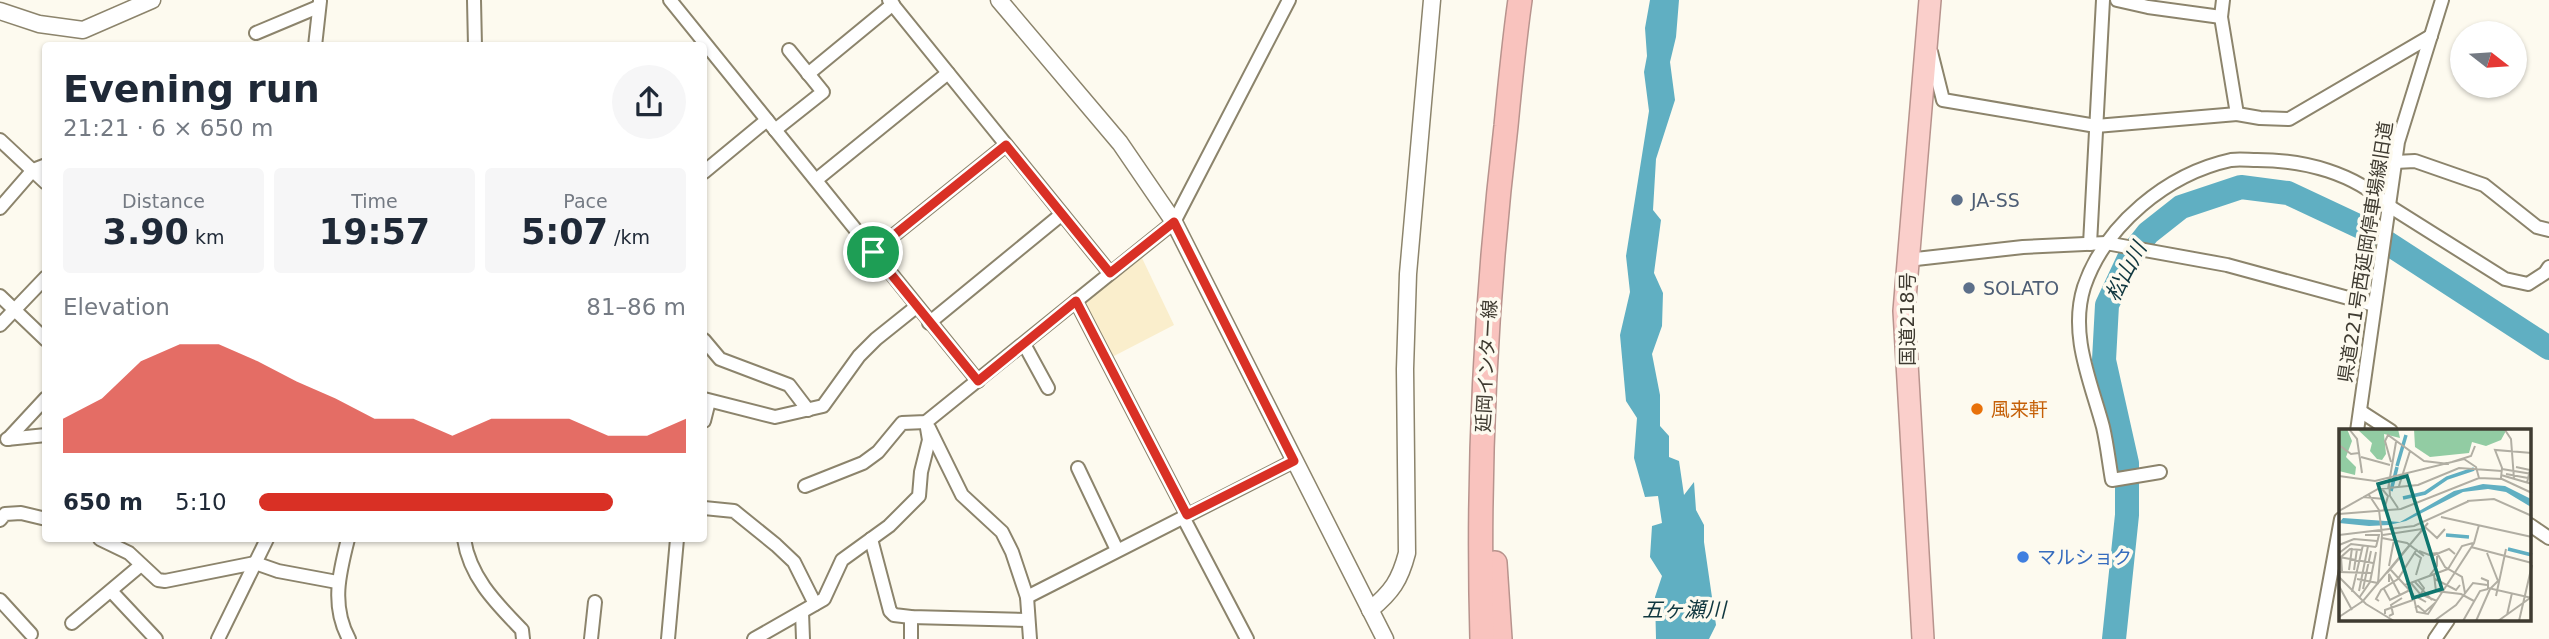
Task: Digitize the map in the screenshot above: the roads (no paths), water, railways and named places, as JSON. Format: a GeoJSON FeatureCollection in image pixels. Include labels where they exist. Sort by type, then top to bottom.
{"type":"FeatureCollection","features":[{"type":"Feature","properties":{"kind":"highway","name":"延岡インター線"},"geometry":{"type":"LineString","coordinates":[[1482,639],[1480,567],[1491,268],[1520,0]]}},
{"type":"Feature","properties":{"kind":"highway","name":"国道218号"},"geometry":{"type":"LineString","coordinates":[[1923,639],[1904,311],[1930,0]]}},
{"type":"Feature","properties":{"kind":"highway","name":"延岡インター線"},"geometry":{"type":"LineString","coordinates":[[1500,639],[1495,571],[1494,479],[1502,208],[1509,94]]}},
{"type":"Feature","properties":{"kind":"street"},"geometry":{"type":"LineString","coordinates":[[0,11],[39,24],[83,30],[152,0]]}},
{"type":"Feature","properties":{"kind":"street"},"geometry":{"type":"LineString","coordinates":[[474,0],[475,42]]}},
{"type":"Feature","properties":{"kind":"street"},"geometry":{"type":"LineString","coordinates":[[670,0],[704,42]]}},
{"type":"Feature","properties":{"kind":"street"},"geometry":{"type":"LineString","coordinates":[[999,0],[1119,143],[1174,222],[1385,639]]}},
{"type":"Feature","properties":{"kind":"street"},"geometry":{"type":"LineString","coordinates":[[805,486],[863,463],[878,452],[902,423],[926,422],[1174,222],[1289,0]]}},
{"type":"Feature","properties":{"kind":"street"},"geometry":{"type":"LineString","coordinates":[[1370,610],[1388,595],[1401,574],[1407,553],[1405,369],[1408,274],[1432,0]]}},
{"type":"Feature","properties":{"kind":"street"},"geometry":{"type":"LineString","coordinates":[[2090,244],[2103,0]]}},
{"type":"Feature","properties":{"kind":"street"},"geometry":{"type":"LineString","coordinates":[[2117,0],[2221,17]]}},
{"type":"Feature","properties":{"kind":"street"},"geometry":{"type":"LineString","coordinates":[[2223,0],[2221,17],[2237,114]]}},
{"type":"Feature","properties":{"kind":"street","name":"県道221号西延岡停車場線旧道"},"geometry":{"type":"LineString","coordinates":[[2357,429],[2398,142],[2415,80],[2442,0]]}},
{"type":"Feature","properties":{"kind":"street"},"geometry":{"type":"LineString","coordinates":[[808,74],[891,2],[1110,273]]}},
{"type":"Feature","properties":{"kind":"street"},"geometry":{"type":"LineString","coordinates":[[256,33],[319,4]]}},
{"type":"Feature","properties":{"kind":"street"},"geometry":{"type":"LineString","coordinates":[[315,42],[319,4]]}},
{"type":"Feature","properties":{"kind":"street"},"geometry":{"type":"LineString","coordinates":[[1926,30],[1943,100],[2096,126],[2237,114],[2289,119],[2431,36]]}},
{"type":"Feature","properties":{"kind":"street"},"geometry":{"type":"LineString","coordinates":[[707,46],[978,381]]}},
{"type":"Feature","properties":{"kind":"street"},"geometry":{"type":"LineString","coordinates":[[707,170],[823,92],[789,50]]}},
{"type":"Feature","properties":{"kind":"street"},"geometry":{"type":"LineString","coordinates":[[816,180],[948,73]]}},
{"type":"Feature","properties":{"kind":"street"},"geometry":{"type":"LineString","coordinates":[[0,140],[39,167],[0,208]]}},
{"type":"Feature","properties":{"kind":"street"},"geometry":{"type":"LineString","coordinates":[[873,252],[1006,145]]}},
{"type":"Feature","properties":{"kind":"street"},"geometry":{"type":"LineString","coordinates":[[2160,472],[2113,480],[2103,428],[2087,381],[2078,329],[2084,288],[2106,243],[2141,205],[2189,175],[2232,160],[2279,160],[2324,168],[2374,191],[2389,206],[2505,279],[2528,284],[2545,273],[2549,267]]}},
{"type":"Feature","properties":{"kind":"street"},"geometry":{"type":"LineString","coordinates":[[2395,162],[2415,161],[2484,185],[2537,227],[2549,230]]}},
{"type":"Feature","properties":{"kind":"street"},"geometry":{"type":"LineString","coordinates":[[929,323],[1062,214]]}},
{"type":"Feature","properties":{"kind":"street"},"geometry":{"type":"LineString","coordinates":[[1907,260],[2023,247],[2106,243],[2227,265],[2374,305]]}},
{"type":"Feature","properties":{"kind":"street"},"geometry":{"type":"LineString","coordinates":[[0,325],[42,281]]}},
{"type":"Feature","properties":{"kind":"street"},"geometry":{"type":"LineString","coordinates":[[0,296],[42,336]]}},
{"type":"Feature","properties":{"kind":"street"},"geometry":{"type":"LineString","coordinates":[[1076,301],[1247,639]]}},
{"type":"Feature","properties":{"kind":"street"},"geometry":{"type":"LineString","coordinates":[[707,400],[775,417],[823,406],[859,356],[916,307]]}},
{"type":"Feature","properties":{"kind":"street"},"geometry":{"type":"LineString","coordinates":[[707,344],[720,359],[789,385],[808,410]]}},
{"type":"Feature","properties":{"kind":"street"},"geometry":{"type":"LineString","coordinates":[[1024,344],[1048,388]]}},
{"type":"Feature","properties":{"kind":"street"},"geometry":{"type":"LineString","coordinates":[[4,438],[42,402]]}},
{"type":"Feature","properties":{"kind":"street"},"geometry":{"type":"LineString","coordinates":[[2360,411],[2388,429]]}},
{"type":"Feature","properties":{"kind":"street"},"geometry":{"type":"LineString","coordinates":[[754,639],[824,599],[842,560],[906,513],[919,496],[921,471],[929,440],[926,422]]}},
{"type":"Feature","properties":{"kind":"street"},"geometry":{"type":"LineString","coordinates":[[926,422],[962,495],[1002,532],[1017,562],[1027,597],[1030,639]]}},
{"type":"Feature","properties":{"kind":"street"},"geometry":{"type":"LineString","coordinates":[[4,438],[42,435]]}},
{"type":"Feature","properties":{"kind":"street"},"geometry":{"type":"LineString","coordinates":[[1027,597],[1294,461]]}},
{"type":"Feature","properties":{"kind":"street"},"geometry":{"type":"LineString","coordinates":[[1078,468],[1117,550]]}},
{"type":"Feature","properties":{"kind":"street"},"geometry":{"type":"LineString","coordinates":[[707,508],[734,511],[776,545],[794,562],[815,604]]}},
{"type":"Feature","properties":{"kind":"street"},"geometry":{"type":"LineString","coordinates":[[0,520],[5,514],[22,513],[42,518]]}},
{"type":"Feature","properties":{"kind":"street"},"geometry":{"type":"LineString","coordinates":[[2532,526],[2549,538]]}},
{"type":"Feature","properties":{"kind":"street"},"geometry":{"type":"LineString","coordinates":[[2319,639],[2339,530]]}},
{"type":"Feature","properties":{"kind":"street"},"geometry":{"type":"LineString","coordinates":[[872,539],[890,611],[894,615],[1028,620]]}},
{"type":"Feature","properties":{"kind":"street"},"geometry":{"type":"LineString","coordinates":[[106,542],[129,553],[158,580],[165,581],[255,563],[278,571],[337,582]]}},
{"type":"Feature","properties":{"kind":"street"},"geometry":{"type":"LineString","coordinates":[[218,639],[266,542]]}},
{"type":"Feature","properties":{"kind":"street"},"geometry":{"type":"LineString","coordinates":[[347,542],[337,582],[341,625],[349,639]]}},
{"type":"Feature","properties":{"kind":"street"},"geometry":{"type":"LineString","coordinates":[[464,542],[466,551],[486,593],[522,631],[523,639]]}},
{"type":"Feature","properties":{"kind":"street"},"geometry":{"type":"LineString","coordinates":[[668,639],[677,542]]}},
{"type":"Feature","properties":{"kind":"street"},"geometry":{"type":"LineString","coordinates":[[72,624],[141,565]]}},
{"type":"Feature","properties":{"kind":"street"},"geometry":{"type":"LineString","coordinates":[[112,592],[156,639]]}},
{"type":"Feature","properties":{"kind":"street"},"geometry":{"type":"LineString","coordinates":[[0,600],[31,634]]}},
{"type":"Feature","properties":{"kind":"street"},"geometry":{"type":"LineString","coordinates":[[591,639],[595,602]]}},
{"type":"Feature","properties":{"kind":"street"},"geometry":{"type":"LineString","coordinates":[[802,612],[803,639]]}},
{"type":"Feature","properties":{"kind":"street"},"geometry":{"type":"LineString","coordinates":[[911,617],[911,639]]}},
{"type":"Feature","properties":{"kind":"street"},"geometry":{"type":"LineString","coordinates":[[2435,639],[2447,622]]}},
{"type":"Feature","properties":{"kind":"water","name":"五ヶ瀬川"},"geometry":{"type":"Polygon","coordinates":[[[1650,0],[1679,0],[1676,37],[1670,62],[1675,100],[1656,159],[1653,210],[1661,220],[1654,273],[1663,293],[1662,326],[1652,354],[1660,395],[1660,426],[1669,436],[1669,457],[1679,461],[1684,495],[1694,482],[1696,510],[1704,525],[1716,625],[1709,639],[1656,639],[1655,597],[1662,576],[1650,557],[1652,526],[1662,523],[1658,496],[1645,497],[1634,458],[1637,418],[1626,401],[1620,335],[1630,292],[1626,256],[1649,111],[1644,72],[1647,56],[1645,28],[1650,0]]]}},
{"type":"Feature","properties":{"kind":"waterway","name":"松山川"},"geometry":{"type":"LineString","coordinates":[[2114,639],[2127,515],[2127,463],[2104,360],[2107,305],[2130,256],[2148,233],[2181,207],[2241,187],[2288,193],[2369,231],[2549,348]]}},
{"type":"Feature","properties":{"kind":"place","name":"JA-SS"},"geometry":{"type":"Point","coordinates":[1957,200]}},
{"type":"Feature","properties":{"kind":"place","name":"SOLATO"},"geometry":{"type":"Point","coordinates":[1969,288]}},
{"type":"Feature","properties":{"kind":"place","name":"風来軒"},"geometry":{"type":"Point","coordinates":[1977,409]}},
{"type":"Feature","properties":{"kind":"place","name":"マルショク"},"geometry":{"type":"Point","coordinates":[2023,557]}}]}
